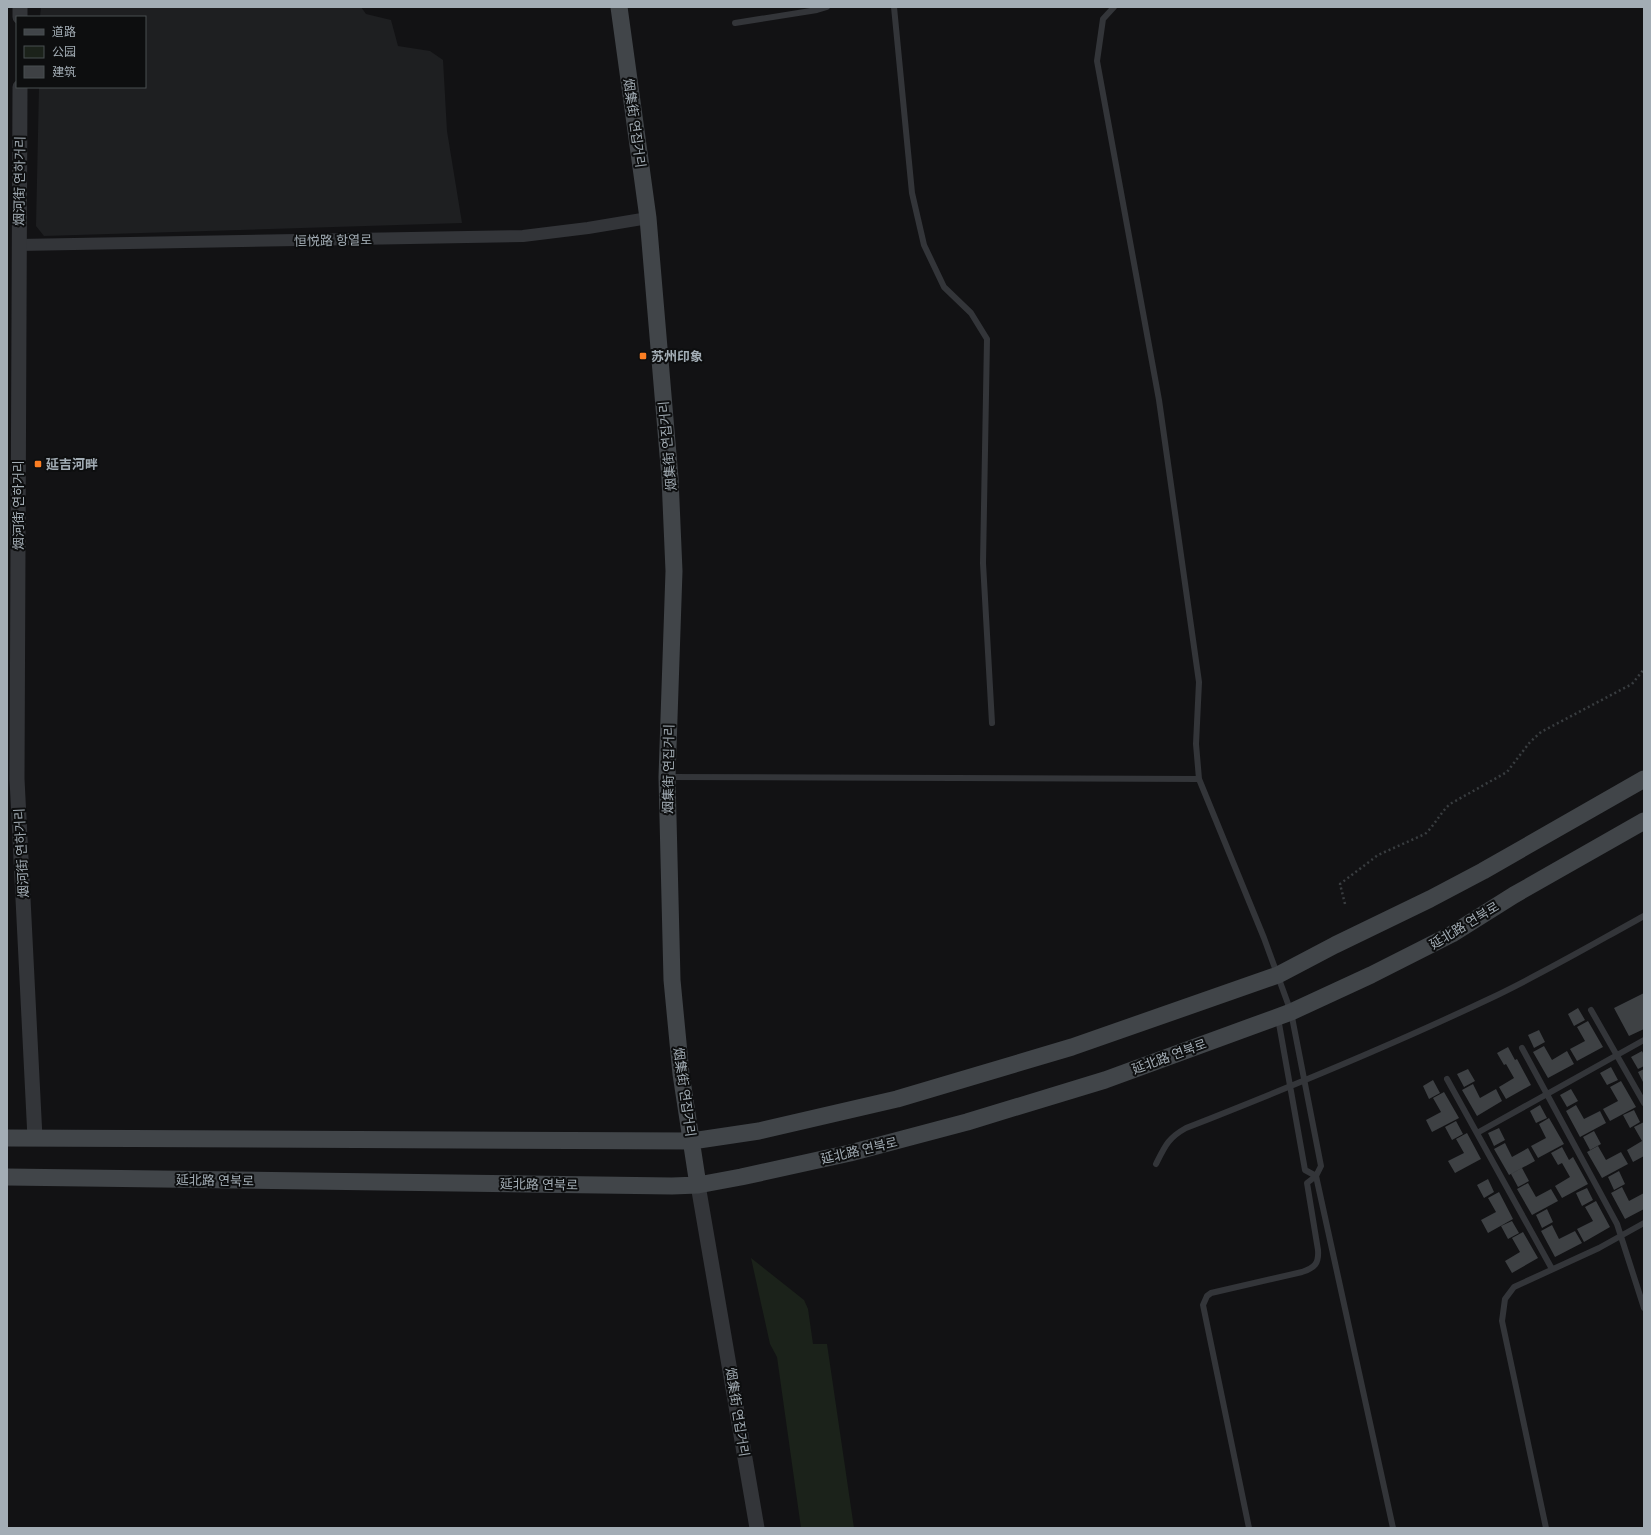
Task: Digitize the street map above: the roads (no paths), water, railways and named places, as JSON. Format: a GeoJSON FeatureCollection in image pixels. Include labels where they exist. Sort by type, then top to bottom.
{"type":"FeatureCollection","features":[{"type":"Feature","properties":{"kind":"main road","name":"烟集街 연집거리"},"geometry":{"type":"LineString","coordinates":[[619,7],[648,218],[670,478],[674,571],[667,777],[672,980],[681,1074],[698,1185]]}},
{"type":"Feature","properties":{"kind":"main road"},"geometry":{"type":"LineString","coordinates":[[7,1138],[692,1141],[759,1131],[897,1099],[1072,1047],[1278,975],[1456,885],[1644,779]]}},
{"type":"Feature","properties":{"kind":"main road","name":"延北路 연북로"},"geometry":{"type":"LineString","coordinates":[[7,1177],[672,1186],[698,1185],[741,1177],[850,1153],[967,1122],[1105,1080],[1285,1014],[1371,975],[1452,934],[1514,895],[1644,821]]}},
{"type":"Feature","properties":{"kind":"street","name":"烟河街 연하거리"},"geometry":{"type":"LineString","coordinates":[[20,88],[18,245],[17,779],[35,1138]]}},
{"type":"Feature","properties":{"kind":"street","name":"恒悦路 항열로"},"geometry":{"type":"LineString","coordinates":[[18,245],[523,236],[588,228],[648,218]]}},
{"type":"Feature","properties":{"kind":"street","name":"烟集街 연집거리"},"geometry":{"type":"LineString","coordinates":[[698,1185],[757,1528]]}},
{"type":"Feature","properties":{"kind":"lane"},"geometry":{"type":"LineString","coordinates":[[735,23],[817,10],[827,7]]}},
{"type":"Feature","properties":{"kind":"lane"},"geometry":{"type":"LineString","coordinates":[[894,7],[912,193],[924,245],[944,288],[971,314],[987,339],[983,563],[992,724]]}},
{"type":"Feature","properties":{"kind":"lane"},"geometry":{"type":"LineString","coordinates":[[1114,7],[1103,19],[1097,61],[1160,400],[1199,682],[1196,744],[1199,779],[1278,975],[1285,1014],[1290,1087],[1305,1170],[1316,1176],[1393,1528]]}},
{"type":"Feature","properties":{"kind":"lane"},"geometry":{"type":"LineString","coordinates":[[667,777],[1199,779]]}},
{"type":"Feature","properties":{"kind":"lane"},"geometry":{"type":"LineString","coordinates":[[1156,1164],[1166,1145],[1174,1135],[1186,1128],[1290,1087],[1489,999],[1561,963],[1644,916]]}},
{"type":"Feature","properties":{"kind":"lane"},"geometry":{"type":"LineString","coordinates":[[1591,1010],[1644,1103]]}},
{"type":"Feature","properties":{"kind":"lane"},"geometry":{"type":"LineString","coordinates":[[1249,1528],[1203,1305],[1207,1296],[1211,1293],[1302,1272],[1317,1265],[1319,1257],[1307,1183],[1316,1176],[1321,1166],[1305,1080],[1285,1014]]}},
{"type":"Feature","properties":{"kind":"lane"},"geometry":{"type":"LineString","coordinates":[[1477,1133],[1644,1040]]}},
{"type":"Feature","properties":{"kind":"lane"},"geometry":{"type":"LineString","coordinates":[[1522,1048],[1617,1224],[1644,1308]]}},
{"type":"Feature","properties":{"kind":"lane"},"geometry":{"type":"LineString","coordinates":[[1447,1079],[1552,1269]]}},
{"type":"Feature","properties":{"kind":"lane"},"geometry":{"type":"LineString","coordinates":[[1546,1528],[1502,1322],[1505,1299],[1514,1287],[1644,1223]]}},
{"type":"Feature","properties":{"kind":"place","name":"苏州印象"},"geometry":{"type":"Point","coordinates":[643,356]}},
{"type":"Feature","properties":{"kind":"place","name":"延吉河畔"},"geometry":{"type":"Point","coordinates":[38,464]}}]}
